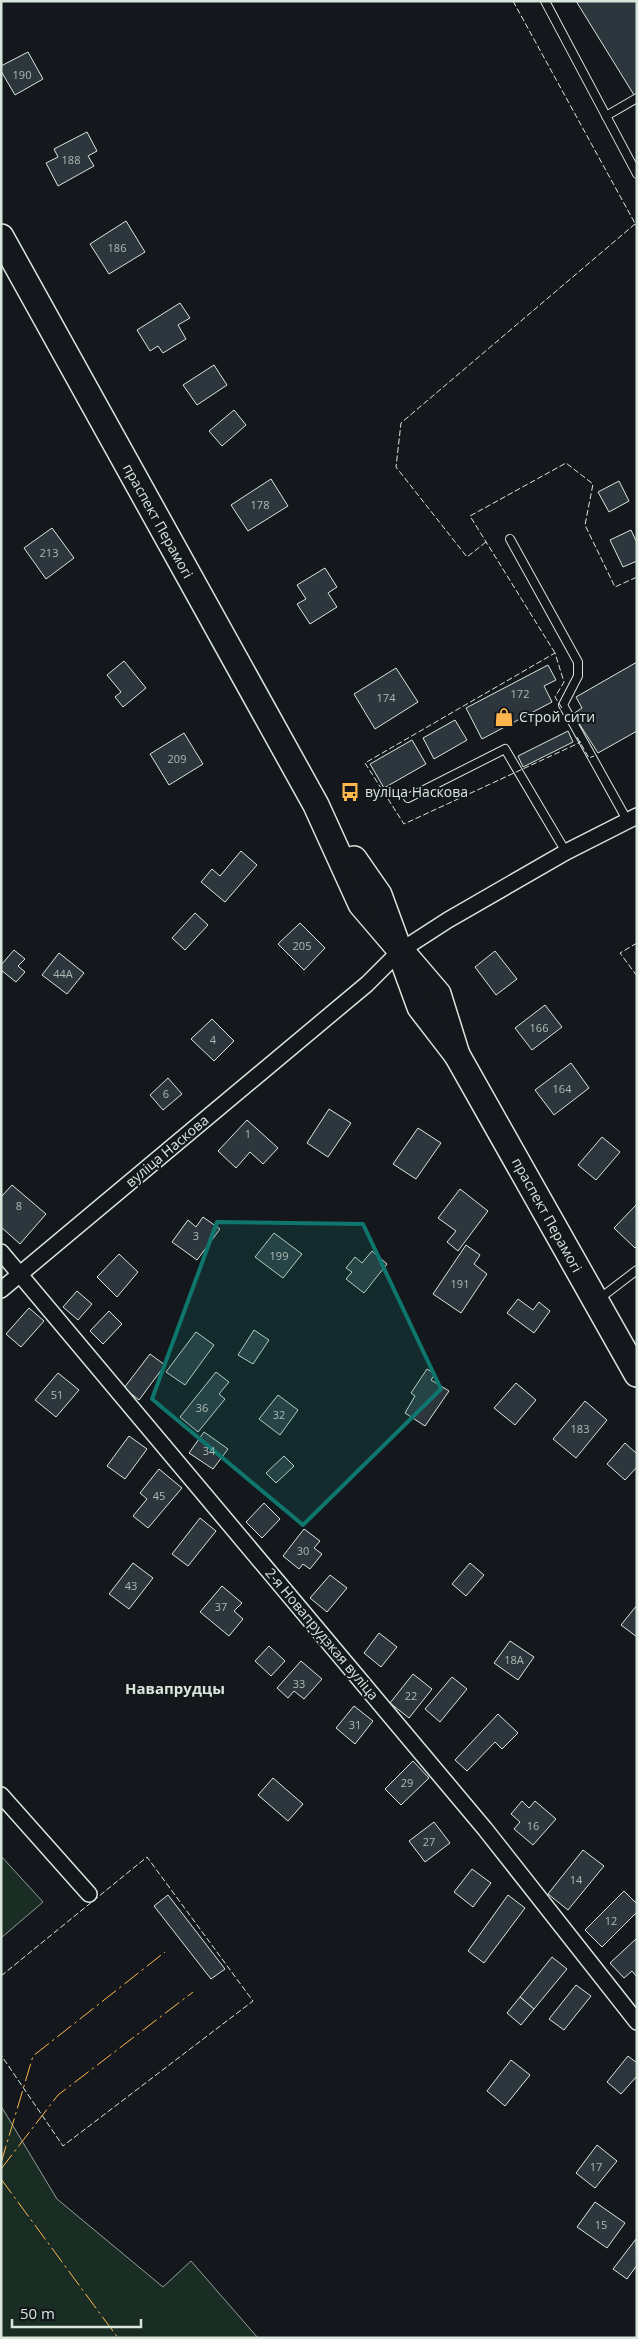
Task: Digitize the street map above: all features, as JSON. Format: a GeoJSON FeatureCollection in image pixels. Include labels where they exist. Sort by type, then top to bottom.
{"type":"FeatureCollection","features":[{"type":"Feature","properties":{"kind":"main road","name":"праспект Перамогі"},"geometry":{"type":"LineString","coordinates":[[1,237],[316,804],[361,904],[400,951],[420,1007],[457,1055],[637,1374]]}},
{"type":"Feature","properties":{"kind":"street","name":"вуліца Наскова"},"geometry":{"type":"LineString","coordinates":[[1,1290],[367,984],[400,951],[448,920],[566,852],[632,818]]}},
{"type":"Feature","properties":{"kind":"street","name":"2-я Новапрудзкая вуліца"},"geometry":{"type":"LineString","coordinates":[[1,1252],[485,1829],[637,2022]]}},
{"type":"Feature","properties":{"kind":"street"},"geometry":{"type":"LineString","coordinates":[[1,1795],[89,1894]]}},
{"type":"Feature","properties":{"kind":"lane"},"geometry":{"type":"LineString","coordinates":[[545,1],[637,174]]}},
{"type":"Feature","properties":{"kind":"lane"},"geometry":{"type":"LineString","coordinates":[[606,116],[637,98]]}},
{"type":"Feature","properties":{"kind":"lane"},"geometry":{"type":"LineString","coordinates":[[510,539],[578,662],[578,676],[563,704],[632,818]]}},
{"type":"Feature","properties":{"kind":"lane"},"geometry":{"type":"LineString","coordinates":[[408,798],[505,749],[566,852]]}},
{"type":"Feature","properties":{"kind":"lane"},"geometry":{"type":"LineString","coordinates":[[596,1301],[637,1270]]}},
{"type":"Feature","properties":{"kind":"highlighted area"},"geometry":{"type":"Polygon","coordinates":[[[217,1222],[363,1224],[441,1389],[303,1525],[152,1399],[217,1222]]]}},
{"type":"Feature","properties":{"kind":"green space"},"geometry":{"type":"Polygon","coordinates":[[[1,1856],[43,1902],[1,1938],[1,1856]]]}},
{"type":"Feature","properties":{"kind":"green space"},"geometry":{"type":"Polygon","coordinates":[[[1,2106],[57,2199],[163,2287],[191,2261],[258,2338],[1,2338],[1,2106]]]}},
{"type":"Feature","properties":{"kind":"building"},"geometry":{"type":"Polygon","coordinates":[[[576,1],[637,1],[637,93],[634,95],[576,1]]]}},
{"type":"Feature","properties":{"kind":"building"},"geometry":{"type":"Polygon","coordinates":[[[28,52],[43,79],[15,95],[1,71],[1,66],[28,52]]]}},
{"type":"Feature","properties":{"kind":"building"},"geometry":{"type":"Polygon","coordinates":[[[87,132],[97,151],[88,156],[94,166],[58,186],[46,163],[58,157],[54,149],[87,132]]]}},
{"type":"Feature","properties":{"kind":"building"},"geometry":{"type":"Polygon","coordinates":[[[126,221],[145,252],[109,274],[90,244],[126,221]]]}},
{"type":"Feature","properties":{"kind":"building"},"geometry":{"type":"Polygon","coordinates":[[[180,303],[190,318],[178,325],[186,339],[163,353],[158,346],[150,351],[137,330],[180,303]]]}},
{"type":"Feature","properties":{"kind":"building"},"geometry":{"type":"Polygon","coordinates":[[[214,365],[227,385],[197,405],[183,385],[214,365]]]}},
{"type":"Feature","properties":{"kind":"building"},"geometry":{"type":"Polygon","coordinates":[[[234,410],[246,425],[222,446],[209,431],[234,410]]]}},
{"type":"Feature","properties":{"kind":"building"},"geometry":{"type":"Polygon","coordinates":[[[271,479],[288,506],[248,531],[231,505],[271,479]]]}},
{"type":"Feature","properties":{"kind":"building"},"geometry":{"type":"Polygon","coordinates":[[[619,481],[629,501],[609,512],[598,492],[619,481]]]}},
{"type":"Feature","properties":{"kind":"building"},"geometry":{"type":"Polygon","coordinates":[[[52,528],[74,558],[46,579],[24,548],[52,528]]]}},
{"type":"Feature","properties":{"kind":"building"},"geometry":{"type":"Polygon","coordinates":[[[631,530],[637,543],[637,561],[623,567],[610,540],[631,530]]]}},
{"type":"Feature","properties":{"kind":"building"},"geometry":{"type":"Polygon","coordinates":[[[325,568],[337,587],[328,593],[337,607],[310,624],[297,604],[306,599],[297,585],[325,568]]]}},
{"type":"Feature","properties":{"kind":"building"},"geometry":{"type":"Polygon","coordinates":[[[124,661],[146,688],[123,707],[115,697],[121,692],[107,675],[124,661]]]}},
{"type":"Feature","properties":{"kind":"building"},"geometry":{"type":"Polygon","coordinates":[[[637,662],[637,731],[598,753],[573,714],[582,708],[576,697],[637,662]]]}},
{"type":"Feature","properties":{"kind":"building"},"geometry":{"type":"Polygon","coordinates":[[[548,665],[556,680],[544,686],[552,702],[482,739],[466,708],[548,665]]]}},
{"type":"Feature","properties":{"kind":"building"},"geometry":{"type":"Polygon","coordinates":[[[396,668],[418,702],[375,729],[354,694],[396,668]]]}},
{"type":"Feature","properties":{"kind":"building"},"geometry":{"type":"Polygon","coordinates":[[[455,720],[467,740],[434,759],[423,738],[455,720]]]}},
{"type":"Feature","properties":{"kind":"building"},"geometry":{"type":"Polygon","coordinates":[[[568,731],[573,742],[523,767],[518,756],[568,731]]]}},
{"type":"Feature","properties":{"kind":"building"},"geometry":{"type":"Polygon","coordinates":[[[184,733],[203,764],[169,785],[150,754],[184,733]]]}},
{"type":"Feature","properties":{"kind":"building"},"geometry":{"type":"Polygon","coordinates":[[[412,740],[426,764],[384,788],[370,764],[412,740]]]}},
{"type":"Feature","properties":{"kind":"building"},"geometry":{"type":"Polygon","coordinates":[[[241,851],[257,865],[225,902],[201,882],[212,869],[220,876],[241,851]]]}},
{"type":"Feature","properties":{"kind":"building"},"geometry":{"type":"Polygon","coordinates":[[[195,913],[208,925],[185,950],[172,938],[195,913]]]}},
{"type":"Feature","properties":{"kind":"building"},"geometry":{"type":"Polygon","coordinates":[[[300,923],[325,948],[304,970],[278,944],[300,923]]]}},
{"type":"Feature","properties":{"kind":"building"},"geometry":{"type":"Polygon","coordinates":[[[14,950],[25,959],[18,966],[25,972],[16,982],[1,970],[1,965],[14,950]]]}},
{"type":"Feature","properties":{"kind":"building"},"geometry":{"type":"Polygon","coordinates":[[[495,951],[517,979],[496,995],[475,967],[495,951]]]}},
{"type":"Feature","properties":{"kind":"building"},"geometry":{"type":"Polygon","coordinates":[[[59,953],[84,973],[67,994],[42,975],[59,953]]]}},
{"type":"Feature","properties":{"kind":"building"},"geometry":{"type":"Polygon","coordinates":[[[545,1005],[562,1027],[532,1050],[515,1028],[545,1005]]]}},
{"type":"Feature","properties":{"kind":"building"},"geometry":{"type":"Polygon","coordinates":[[[212,1019],[234,1041],[214,1061],[191,1039],[212,1019]]]}},
{"type":"Feature","properties":{"kind":"building"},"geometry":{"type":"Polygon","coordinates":[[[571,1063],[589,1088],[554,1115],[535,1090],[571,1063]]]}},
{"type":"Feature","properties":{"kind":"building"},"geometry":{"type":"Polygon","coordinates":[[[168,1078],[182,1094],[163,1110],[150,1095],[168,1078]]]}},
{"type":"Feature","properties":{"kind":"building"},"geometry":{"type":"Polygon","coordinates":[[[329,1109],[351,1123],[328,1157],[307,1143],[329,1109]]]}},
{"type":"Feature","properties":{"kind":"building"},"geometry":{"type":"Polygon","coordinates":[[[247,1120],[278,1148],[263,1164],[250,1152],[236,1168],[218,1151],[247,1120]]]}},
{"type":"Feature","properties":{"kind":"building"},"geometry":{"type":"Polygon","coordinates":[[[418,1128],[441,1143],[416,1179],[393,1164],[418,1128]]]}},
{"type":"Feature","properties":{"kind":"building"},"geometry":{"type":"Polygon","coordinates":[[[602,1137],[620,1152],[596,1180],[578,1165],[602,1137]]]}},
{"type":"Feature","properties":{"kind":"building"},"geometry":{"type":"Polygon","coordinates":[[[12,1185],[46,1214],[20,1244],[1,1227],[1,1197],[12,1185]]]}},
{"type":"Feature","properties":{"kind":"building"},"geometry":{"type":"Polygon","coordinates":[[[460,1189],[488,1211],[458,1251],[447,1242],[456,1231],[438,1218],[460,1189]]]}},
{"type":"Feature","properties":{"kind":"building"},"geometry":{"type":"Polygon","coordinates":[[[637,1204],[637,1246],[635,1248],[614,1228],[637,1204]]]}},
{"type":"Feature","properties":{"kind":"building"},"geometry":{"type":"Polygon","coordinates":[[[203,1217],[220,1229],[197,1260],[172,1242],[188,1220],[196,1227],[203,1217]]]}},
{"type":"Feature","properties":{"kind":"building"},"geometry":{"type":"Polygon","coordinates":[[[274,1233],[302,1254],[283,1278],[255,1257],[274,1233]]]}},
{"type":"Feature","properties":{"kind":"building"},"geometry":{"type":"Polygon","coordinates":[[[466,1245],[480,1255],[474,1264],[487,1274],[461,1313],[433,1294],[466,1245]]]}},
{"type":"Feature","properties":{"kind":"building"},"geometry":{"type":"Polygon","coordinates":[[[372,1251],[387,1264],[364,1293],[346,1279],[352,1272],[346,1268],[355,1257],[362,1263],[372,1251]]]}},
{"type":"Feature","properties":{"kind":"building"},"geometry":{"type":"Polygon","coordinates":[[[119,1254],[138,1272],[117,1297],[97,1277],[119,1254]]]}},
{"type":"Feature","properties":{"kind":"building"},"geometry":{"type":"Polygon","coordinates":[[[77,1291],[92,1304],[78,1320],[63,1307],[77,1291]]]}},
{"type":"Feature","properties":{"kind":"building"},"geometry":{"type":"Polygon","coordinates":[[[518,1299],[533,1310],[539,1302],[550,1311],[534,1333],[507,1313],[518,1299]]]}},
{"type":"Feature","properties":{"kind":"building"},"geometry":{"type":"Polygon","coordinates":[[[29,1308],[44,1321],[21,1347],[6,1334],[29,1308]]]}},
{"type":"Feature","properties":{"kind":"building"},"geometry":{"type":"Polygon","coordinates":[[[109,1311],[122,1324],[103,1344],[90,1331],[109,1311]]]}},
{"type":"Feature","properties":{"kind":"building"},"geometry":{"type":"Polygon","coordinates":[[[254,1330],[269,1340],[253,1364],[238,1355],[254,1330]]]}},
{"type":"Feature","properties":{"kind":"building"},"geometry":{"type":"Polygon","coordinates":[[[196,1332],[214,1345],[185,1385],[166,1372],[196,1332]]]}},
{"type":"Feature","properties":{"kind":"building"},"geometry":{"type":"Polygon","coordinates":[[[150,1354],[165,1365],[139,1400],[124,1388],[150,1354]]]}},
{"type":"Feature","properties":{"kind":"building"},"geometry":{"type":"Polygon","coordinates":[[[427,1369],[435,1374],[431,1380],[449,1391],[425,1426],[405,1413],[415,1396],[411,1393],[427,1369]]]}},
{"type":"Feature","properties":{"kind":"building"},"geometry":{"type":"Polygon","coordinates":[[[216,1372],[229,1382],[219,1394],[225,1399],[198,1432],[180,1417],[216,1372]]]}},
{"type":"Feature","properties":{"kind":"building"},"geometry":{"type":"Polygon","coordinates":[[[58,1373],[79,1390],[56,1417],[35,1400],[58,1373]]]}},
{"type":"Feature","properties":{"kind":"building"},"geometry":{"type":"Polygon","coordinates":[[[516,1383],[536,1400],[515,1425],[494,1408],[516,1383]]]}},
{"type":"Feature","properties":{"kind":"building"},"geometry":{"type":"Polygon","coordinates":[[[278,1395],[298,1410],[280,1435],[259,1419],[278,1395]]]}},
{"type":"Feature","properties":{"kind":"building"},"geometry":{"type":"Polygon","coordinates":[[[585,1401],[607,1420],[576,1458],[553,1439],[585,1401]]]}},
{"type":"Feature","properties":{"kind":"building"},"geometry":{"type":"Polygon","coordinates":[[[204,1432],[228,1449],[213,1469],[189,1453],[204,1432]]]}},
{"type":"Feature","properties":{"kind":"building"},"geometry":{"type":"Polygon","coordinates":[[[129,1436],[147,1449],[125,1479],[107,1466],[129,1436]]]}},
{"type":"Feature","properties":{"kind":"building"},"geometry":{"type":"Polygon","coordinates":[[[625,1443],[637,1454],[637,1467],[625,1480],[607,1464],[625,1443]]]}},
{"type":"Feature","properties":{"kind":"building"},"geometry":{"type":"Polygon","coordinates":[[[284,1456],[294,1466],[276,1483],[266,1473],[284,1456]]]}},
{"type":"Feature","properties":{"kind":"building"},"geometry":{"type":"Polygon","coordinates":[[[159,1469],[182,1488],[148,1528],[133,1516],[147,1499],[140,1493],[159,1469]]]}},
{"type":"Feature","properties":{"kind":"building"},"geometry":{"type":"Polygon","coordinates":[[[264,1503],[280,1519],[262,1538],[246,1522],[264,1503]]]}},
{"type":"Feature","properties":{"kind":"building"},"geometry":{"type":"Polygon","coordinates":[[[200,1518],[216,1531],[188,1566],[172,1554],[200,1518]]]}},
{"type":"Feature","properties":{"kind":"building"},"geometry":{"type":"Polygon","coordinates":[[[304,1529],[320,1541],[314,1548],[322,1554],[310,1569],[303,1564],[299,1569],[283,1556],[304,1529]]]}},
{"type":"Feature","properties":{"kind":"building"},"geometry":{"type":"Polygon","coordinates":[[[133,1563],[153,1578],[129,1609],[109,1594],[133,1563]]]}},
{"type":"Feature","properties":{"kind":"building"},"geometry":{"type":"Polygon","coordinates":[[[470,1563],[484,1575],[466,1596],[452,1584],[470,1563]]]}},
{"type":"Feature","properties":{"kind":"building"},"geometry":{"type":"Polygon","coordinates":[[[330,1575],[347,1588],[327,1612],[310,1598],[330,1575]]]}},
{"type":"Feature","properties":{"kind":"building"},"geometry":{"type":"Polygon","coordinates":[[[222,1586],[242,1603],[234,1611],[243,1619],[229,1636],[200,1612],[222,1586]]]}},
{"type":"Feature","properties":{"kind":"building"},"geometry":{"type":"Polygon","coordinates":[[[637,1605],[637,1637],[621,1625],[637,1605]]]}},
{"type":"Feature","properties":{"kind":"building"},"geometry":{"type":"Polygon","coordinates":[[[379,1633],[397,1647],[381,1667],[364,1653],[379,1633]]]}},
{"type":"Feature","properties":{"kind":"building"},"geometry":{"type":"Polygon","coordinates":[[[510,1641],[534,1657],[518,1680],[494,1663],[510,1641]]]}},
{"type":"Feature","properties":{"kind":"building"},"geometry":{"type":"Polygon","coordinates":[[[269,1646],[285,1661],[271,1676],[255,1661],[269,1646]]]}},
{"type":"Feature","properties":{"kind":"building"},"geometry":{"type":"Polygon","coordinates":[[[301,1661],[322,1679],[304,1699],[294,1691],[288,1698],[277,1688],[301,1661]]]}},
{"type":"Feature","properties":{"kind":"building"},"geometry":{"type":"Polygon","coordinates":[[[413,1674],[432,1689],[409,1718],[390,1703],[413,1674]]]}},
{"type":"Feature","properties":{"kind":"building"},"geometry":{"type":"Polygon","coordinates":[[[452,1677],[467,1689],[440,1722],[425,1709],[452,1677]]]}},
{"type":"Feature","properties":{"kind":"building"},"geometry":{"type":"Polygon","coordinates":[[[354,1706],[373,1721],[355,1744],[336,1728],[354,1706]]]}},
{"type":"Feature","properties":{"kind":"building"},"geometry":{"type":"Polygon","coordinates":[[[498,1714],[518,1733],[502,1749],[495,1742],[467,1771],[455,1760],[498,1714]]]}},
{"type":"Feature","properties":{"kind":"building"},"geometry":{"type":"Polygon","coordinates":[[[413,1761],[429,1778],[401,1805],[385,1789],[413,1761]]]}},
{"type":"Feature","properties":{"kind":"building"},"geometry":{"type":"Polygon","coordinates":[[[273,1778],[303,1804],[288,1821],[258,1795],[273,1778]]]}},
{"type":"Feature","properties":{"kind":"building"},"geometry":{"type":"Polygon","coordinates":[[[522,1801],[529,1808],[535,1801],[556,1819],[533,1845],[514,1829],[520,1822],[511,1814],[522,1801]]]}},
{"type":"Feature","properties":{"kind":"building"},"geometry":{"type":"Polygon","coordinates":[[[434,1822],[450,1843],[425,1862],[409,1841],[434,1822]]]}},
{"type":"Feature","properties":{"kind":"building"},"geometry":{"type":"Polygon","coordinates":[[[583,1850],[604,1866],[568,1910],[548,1894],[583,1850]]]}},
{"type":"Feature","properties":{"kind":"building"},"geometry":{"type":"Polygon","coordinates":[[[472,1869],[491,1883],[473,1907],[454,1892],[472,1869]]]}},
{"type":"Feature","properties":{"kind":"building"},"geometry":{"type":"Polygon","coordinates":[[[624,1891],[637,1904],[637,1912],[602,1947],[585,1930],[624,1891]]]}},
{"type":"Feature","properties":{"kind":"building"},"geometry":{"type":"Polygon","coordinates":[[[168,1895],[225,1969],[211,1979],[154,1906],[168,1895]]]}},
{"type":"Feature","properties":{"kind":"building"},"geometry":{"type":"Polygon","coordinates":[[[508,1895],[525,1908],[484,1963],[468,1951],[508,1895]]]}},
{"type":"Feature","properties":{"kind":"building"},"geometry":{"type":"Polygon","coordinates":[[[637,1938],[637,1977],[632,1971],[624,1978],[610,1963],[637,1938]]]}},
{"type":"Feature","properties":{"kind":"building"},"geometry":{"type":"Polygon","coordinates":[[[552,1957],[567,1969],[534,2009],[520,1997],[552,1957]]]}},
{"type":"Feature","properties":{"kind":"building"},"geometry":{"type":"Polygon","coordinates":[[[576,1985],[591,1996],[564,2030],[549,2019],[576,1985]]]}},
{"type":"Feature","properties":{"kind":"building"},"geometry":{"type":"Polygon","coordinates":[[[520,1997],[534,2009],[521,2025],[507,2013],[520,1997]]]}},
{"type":"Feature","properties":{"kind":"building"},"geometry":{"type":"Polygon","coordinates":[[[628,2056],[637,2063],[637,2076],[621,2094],[607,2082],[628,2056]]]}},
{"type":"Feature","properties":{"kind":"building"},"geometry":{"type":"Polygon","coordinates":[[[511,2060],[530,2075],[505,2106],[487,2091],[511,2060]]]}},
{"type":"Feature","properties":{"kind":"building"},"geometry":{"type":"Polygon","coordinates":[[[597,2145],[617,2161],[595,2188],[576,2173],[597,2145]]]}},
{"type":"Feature","properties":{"kind":"building"},"geometry":{"type":"Polygon","coordinates":[[[595,2202],[625,2223],[607,2248],[577,2227],[595,2202]]]}},
{"type":"Feature","properties":{"kind":"building"},"geometry":{"type":"Polygon","coordinates":[[[636,2239],[637,2265],[627,2279],[613,2269],[636,2239]]]}},
{"type":"Feature","properties":{"kind":"fence"},"geometry":{"type":"LineString","coordinates":[[513,1],[637,227]]}},
{"type":"Feature","properties":{"kind":"fence"},"geometry":{"type":"LineString","coordinates":[[486,542],[467,557],[396,467],[401,423],[635,224]]}},
{"type":"Feature","properties":{"kind":"fence"},"geometry":{"type":"LineString","coordinates":[[555,653],[470,516],[566,463],[593,484],[585,525],[615,587],[637,577]]}},
{"type":"Feature","properties":{"kind":"fence"},"geometry":{"type":"LineString","coordinates":[[562,708],[555,697],[564,682],[555,653],[365,763],[404,824],[581,742]]}},
{"type":"Feature","properties":{"kind":"fence"},"geometry":{"type":"LineString","coordinates":[[577,737],[589,758],[594,756]]}},
{"type":"Feature","properties":{"kind":"fence"},"geometry":{"type":"LineString","coordinates":[[637,943],[620,953],[637,976]]}},
{"type":"Feature","properties":{"kind":"fence"},"geometry":{"type":"LineString","coordinates":[[1,1976],[147,1857],[253,2001],[63,2146],[1,2055]]}},
{"type":"Feature","properties":{"kind":"power"},"geometry":{"type":"LineString","coordinates":[[1,2163],[33,2056],[165,1952]]}},
{"type":"Feature","properties":{"kind":"power"},"geometry":{"type":"LineString","coordinates":[[1,2169],[58,2095],[193,1992]]}},
{"type":"Feature","properties":{"kind":"power"},"geometry":{"type":"LineString","coordinates":[[1,2179],[118,2338]]}},
{"type":"Feature","properties":{"kind":"place","name":"Строй сити"},"geometry":{"type":"Point","coordinates":[504,717]}},
{"type":"Feature","properties":{"kind":"place","name":"вуліца Наскова"},"geometry":{"type":"Point","coordinates":[350,792]}},
{"type":"Feature","properties":{"kind":"district","name":"Навапрудцы"},"geometry":{"type":"Point","coordinates":[175,1689]}}]}
